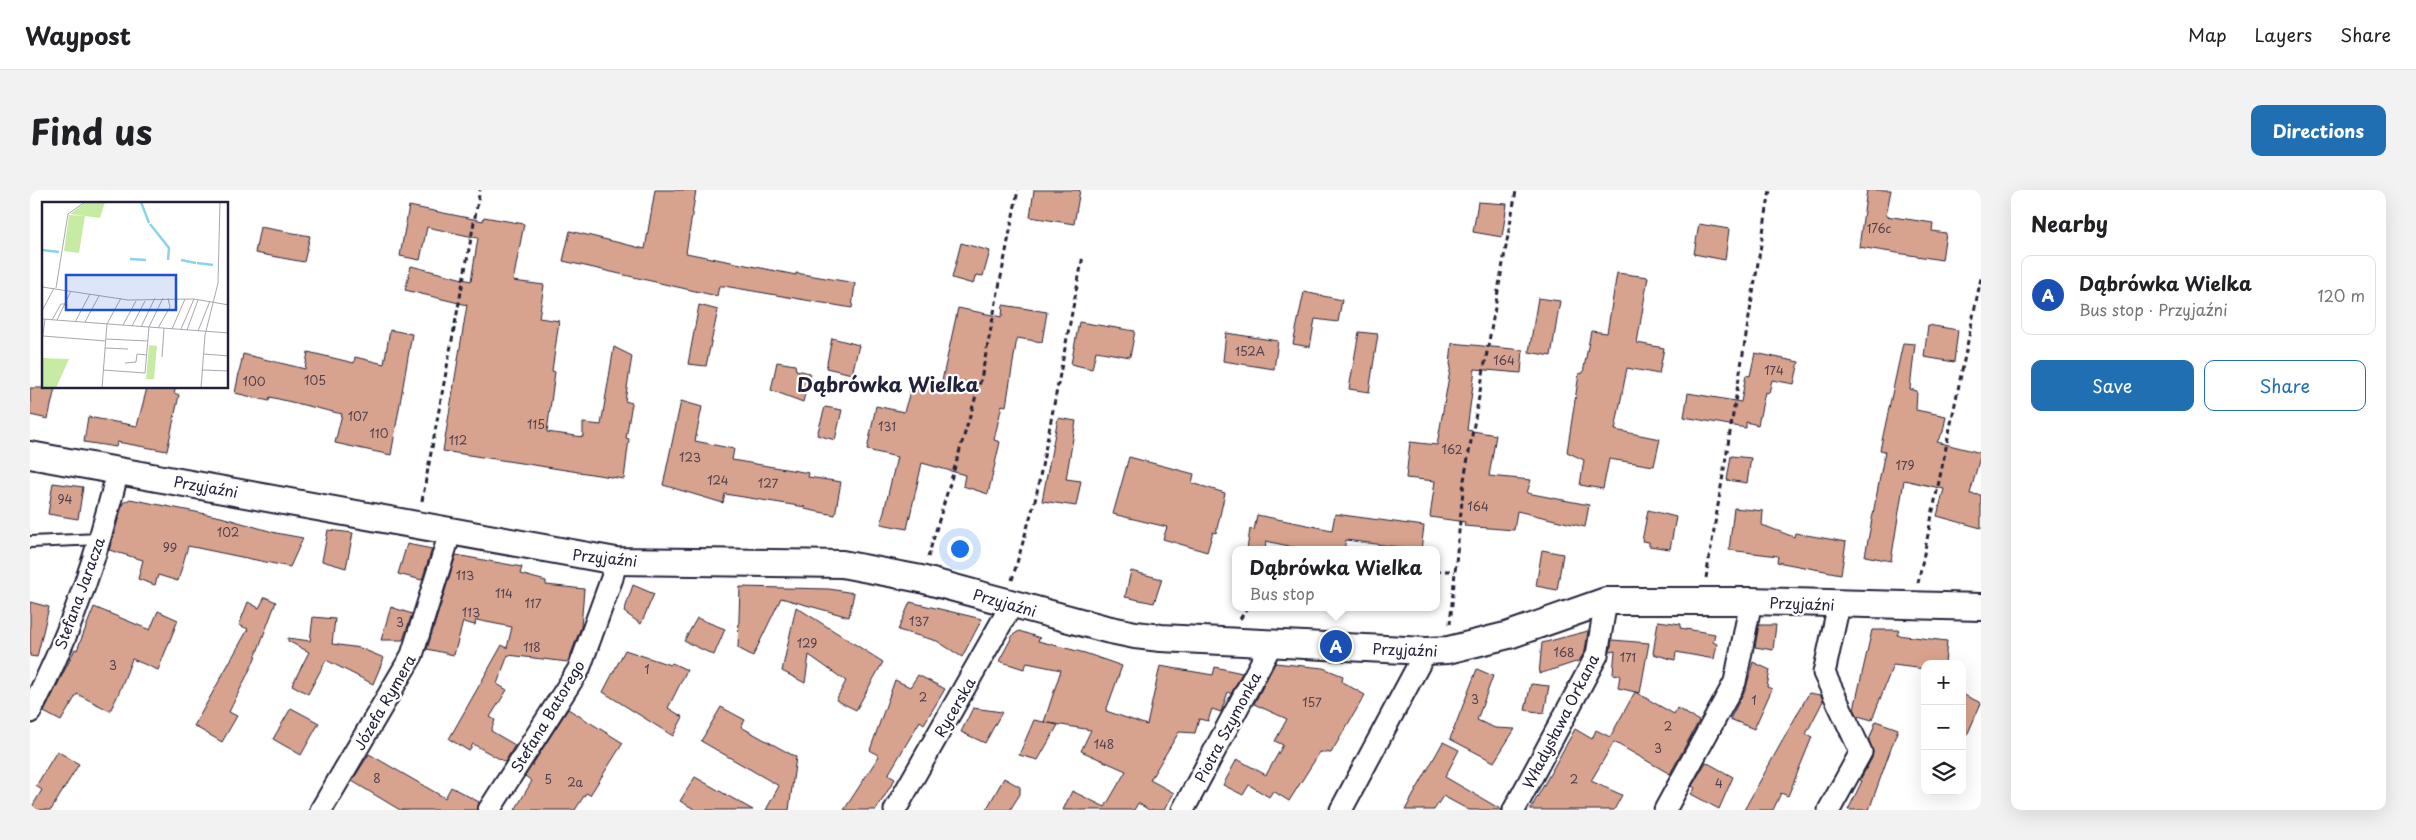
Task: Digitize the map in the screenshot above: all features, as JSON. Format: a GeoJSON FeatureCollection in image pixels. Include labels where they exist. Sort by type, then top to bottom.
{"type":"FeatureCollection","features":[{"type":"Feature","properties":{"kind":"street","name":"Przyjaźni"},"geometry":{"type":"LineString","coordinates":[[30,455],[451,530],[532,547],[616,560],[842,564],[921,579],[1135,635],[1437,650],[1509,635],[1606,601],[1751,601],[1981,608]]}},
{"type":"Feature","properties":{"kind":"street","name":"Stefana Jaracza"},"geometry":{"type":"LineString","coordinates":[[30,711],[71,624],[100,539],[118,470]]}},
{"type":"Feature","properties":{"kind":"street","name":"Józefa Rymera"},"geometry":{"type":"LineString","coordinates":[[321,810],[412,655],[451,530]]}},
{"type":"Feature","properties":{"kind":"street","name":"Stefana Batorego"},"geometry":{"type":"LineString","coordinates":[[489,810],[579,668],[612,578],[616,560]]}},
{"type":"Feature","properties":{"kind":"street","name":"Władysława Orkana"},"geometry":{"type":"LineString","coordinates":[[1514,810],[1597,655],[1606,601]]}},
{"type":"Feature","properties":{"kind":"street"},"geometry":{"type":"LineString","coordinates":[[1665,810],[1735,682],[1751,601]]}},
{"type":"Feature","properties":{"kind":"street","name":"Rycerska"},"geometry":{"type":"LineString","coordinates":[[895,810],[1009,603]]}},
{"type":"Feature","properties":{"kind":"street"},"geometry":{"type":"LineString","coordinates":[[1829,810],[1861,752],[1824,673],[1839,604]]}},
{"type":"Feature","properties":{"kind":"street","name":"Piotra Szymonka"},"geometry":{"type":"LineString","coordinates":[[1183,810],[1272,643]]}},
{"type":"Feature","properties":{"kind":"street"},"geometry":{"type":"LineString","coordinates":[[1342,810],[1437,650]]}},
{"type":"Feature","properties":{"kind":"lane"},"geometry":{"type":"LineString","coordinates":[[30,542],[100,539]]}},
{"type":"Feature","properties":{"kind":"path"},"geometry":{"type":"LineString","coordinates":[[417,524],[480,190]]}},
{"type":"Feature","properties":{"kind":"path"},"geometry":{"type":"LineString","coordinates":[[921,579],[981,378],[1018,190]]}},
{"type":"Feature","properties":{"kind":"path"},"geometry":{"type":"LineString","coordinates":[[1702,601],[1770,190]]}},
{"type":"Feature","properties":{"kind":"path"},"geometry":{"type":"LineString","coordinates":[[1437,650],[1455,572],[1464,480],[1516,191]]}},
{"type":"Feature","properties":{"kind":"path"},"geometry":{"type":"LineString","coordinates":[[1009,603],[1036,497],[1083,256]]}},
{"type":"Feature","properties":{"kind":"path"},"geometry":{"type":"LineString","coordinates":[[1914,606],[1981,278]]}},
{"type":"Feature","properties":{"kind":"path"},"geometry":{"type":"LineString","coordinates":[[1440,571],[1455,572]]}},
{"type":"Feature","properties":{"kind":"building"},"geometry":{"type":"Polygon","coordinates":[[[655,190],[696,190],[686,253],[796,275],[796,273],[855,283],[852,308],[724,286],[719,286],[717,296],[563,261],[570,231],[645,249],[655,190]]]}},
{"type":"Feature","properties":{"kind":"building"},"geometry":{"type":"Polygon","coordinates":[[[1034,190],[1080,190],[1074,224],[1030,217],[1034,190]]]}},
{"type":"Feature","properties":{"kind":"building"},"geometry":{"type":"Polygon","coordinates":[[[1867,190],[1891,190],[1886,216],[1933,223],[1932,231],[1946,233],[1942,260],[1859,247],[1867,190]]]}},
{"type":"Feature","properties":{"kind":"building"},"geometry":{"type":"Polygon","coordinates":[[[1478,202],[1507,204],[1502,237],[1473,232],[1478,202]]]}},
{"type":"Feature","properties":{"kind":"building"},"geometry":{"type":"Polygon","coordinates":[[[409,206],[483,221],[484,217],[524,224],[513,281],[544,285],[539,318],[559,321],[552,371],[555,372],[547,432],[583,437],[583,423],[601,425],[614,347],[632,356],[625,401],[632,403],[626,438],[629,439],[624,479],[443,451],[467,305],[405,290],[411,266],[471,281],[478,238],[427,227],[420,260],[400,256],[409,206]]]}},
{"type":"Feature","properties":{"kind":"building"},"geometry":{"type":"Polygon","coordinates":[[[1699,224],[1729,229],[1725,260],[1694,254],[1699,224]]]}},
{"type":"Feature","properties":{"kind":"building"},"geometry":{"type":"Polygon","coordinates":[[[260,227],[310,236],[304,262],[255,253],[260,227]]]}},
{"type":"Feature","properties":{"kind":"building"},"geometry":{"type":"Polygon","coordinates":[[[961,243],[990,251],[983,276],[976,275],[973,284],[952,278],[961,243]]]}},
{"type":"Feature","properties":{"kind":"building"},"geometry":{"type":"Polygon","coordinates":[[[1617,273],[1648,277],[1637,343],[1664,348],[1659,374],[1627,368],[1615,430],[1660,439],[1654,466],[1609,459],[1603,489],[1580,485],[1584,460],[1567,452],[1579,374],[1583,373],[1591,331],[1607,333],[1617,273]]]}},
{"type":"Feature","properties":{"kind":"building"},"geometry":{"type":"Polygon","coordinates":[[[1304,292],[1342,300],[1338,322],[1315,319],[1310,347],[1293,344],[1304,292]]]}},
{"type":"Feature","properties":{"kind":"building"},"geometry":{"type":"Polygon","coordinates":[[[1538,298],[1560,301],[1551,356],[1529,352],[1538,298]]]}},
{"type":"Feature","properties":{"kind":"building"},"geometry":{"type":"Polygon","coordinates":[[[699,305],[718,310],[706,366],[688,364],[699,305]]]}},
{"type":"Feature","properties":{"kind":"building"},"geometry":{"type":"Polygon","coordinates":[[[1003,305],[1047,312],[1042,342],[1017,338],[1006,406],[1002,405],[994,440],[1000,442],[988,494],[963,486],[965,475],[922,463],[907,529],[881,524],[897,457],[867,450],[876,406],[904,412],[912,385],[940,390],[958,308],[1002,317],[1003,305]]]}},
{"type":"Feature","properties":{"kind":"building"},"geometry":{"type":"Polygon","coordinates":[[[1079,322],[1135,331],[1130,357],[1096,351],[1092,369],[1071,364],[1079,322]]]}},
{"type":"Feature","properties":{"kind":"building"},"geometry":{"type":"Polygon","coordinates":[[[1928,325],[1958,330],[1954,362],[1924,357],[1928,325]]]}},
{"type":"Feature","properties":{"kind":"building"},"geometry":{"type":"Polygon","coordinates":[[[390,330],[412,334],[391,455],[335,443],[342,414],[270,397],[269,401],[235,393],[243,354],[305,369],[308,352],[354,363],[355,357],[384,364],[390,330]]]}},
{"type":"Feature","properties":{"kind":"building"},"geometry":{"type":"Polygon","coordinates":[[[1359,332],[1378,334],[1369,392],[1349,389],[1359,332]]]}},
{"type":"Feature","properties":{"kind":"building"},"geometry":{"type":"Polygon","coordinates":[[[1226,333],[1278,341],[1274,369],[1223,361],[1226,333]]]}},
{"type":"Feature","properties":{"kind":"building"},"geometry":{"type":"Polygon","coordinates":[[[832,338],[859,345],[852,374],[826,368],[832,338]]]}},
{"type":"Feature","properties":{"kind":"building"},"geometry":{"type":"Polygon","coordinates":[[[1452,343],[1523,350],[1521,373],[1475,369],[1467,430],[1496,435],[1489,476],[1531,480],[1527,493],[1589,505],[1585,527],[1517,511],[1514,530],[1464,526],[1465,522],[1430,517],[1435,481],[1406,478],[1410,442],[1437,445],[1451,365],[1452,343]]]}},
{"type":"Feature","properties":{"kind":"building"},"geometry":{"type":"Polygon","coordinates":[[[1903,343],[1915,344],[1910,389],[1917,391],[1916,410],[1946,416],[1943,432],[1937,442],[1981,453],[1970,494],[1981,495],[1981,528],[1937,516],[1944,489],[1904,480],[1891,561],[1865,556],[1885,451],[1880,450],[1903,343]]]}},
{"type":"Feature","properties":{"kind":"building"},"geometry":{"type":"Polygon","coordinates":[[[1755,353],[1799,362],[1794,384],[1772,380],[1769,393],[1765,392],[1758,425],[1746,422],[1746,428],[1684,417],[1688,393],[1741,402],[1746,375],[1750,376],[1755,353]]]}},
{"type":"Feature","properties":{"kind":"building"},"geometry":{"type":"Polygon","coordinates":[[[777,362],[795,365],[796,370],[810,373],[803,402],[771,390],[777,362]]]}},
{"type":"Feature","properties":{"kind":"building"},"geometry":{"type":"Polygon","coordinates":[[[30,388],[55,389],[48,419],[30,415],[30,388]]]}},
{"type":"Feature","properties":{"kind":"building"},"geometry":{"type":"Polygon","coordinates":[[[147,389],[176,389],[174,393],[179,395],[167,451],[117,442],[116,447],[84,442],[88,417],[137,426],[147,389]]]}},
{"type":"Feature","properties":{"kind":"building"},"geometry":{"type":"Polygon","coordinates":[[[681,401],[702,407],[695,441],[734,449],[732,460],[809,473],[808,477],[841,482],[835,515],[804,509],[805,507],[725,494],[723,503],[663,485],[681,401]]]}},
{"type":"Feature","properties":{"kind":"building"},"geometry":{"type":"Polygon","coordinates":[[[825,407],[842,410],[835,440],[817,435],[825,407]]]}},
{"type":"Feature","properties":{"kind":"building"},"geometry":{"type":"Polygon","coordinates":[[[1058,418],[1076,421],[1066,479],[1081,481],[1076,506],[1042,501],[1058,418]]]}},
{"type":"Feature","properties":{"kind":"building"},"geometry":{"type":"Polygon","coordinates":[[[1731,456],[1751,458],[1747,483],[1727,480],[1731,456]]]}},
{"type":"Feature","properties":{"kind":"building"},"geometry":{"type":"Polygon","coordinates":[[[1129,457],[1194,474],[1192,483],[1225,493],[1216,533],[1213,532],[1207,552],[1163,539],[1167,527],[1113,514],[1129,457]]]}},
{"type":"Feature","properties":{"kind":"building"},"geometry":{"type":"Polygon","coordinates":[[[53,483],[83,487],[78,519],[48,514],[53,483]]]}},
{"type":"Feature","properties":{"kind":"building"},"geometry":{"type":"Polygon","coordinates":[[[130,499],[221,517],[276,533],[303,538],[290,567],[188,546],[178,581],[158,575],[155,585],[138,579],[143,560],[109,550],[123,503],[130,499]]]}},
{"type":"Feature","properties":{"kind":"building"},"geometry":{"type":"Polygon","coordinates":[[[1734,508],[1763,511],[1762,525],[1794,537],[1795,533],[1846,542],[1841,574],[1777,562],[1778,556],[1729,550],[1734,508]]]}},
{"type":"Feature","properties":{"kind":"building"},"geometry":{"type":"Polygon","coordinates":[[[1648,510],[1676,517],[1670,549],[1649,546],[1649,542],[1642,541],[1648,510]]]}},
{"type":"Feature","properties":{"kind":"building"},"geometry":{"type":"Polygon","coordinates":[[[1335,514],[1424,526],[1422,546],[1391,546],[1346,540],[1345,546],[1288,546],[1266,541],[1265,546],[1248,546],[1250,529],[1254,530],[1257,515],[1332,530],[1335,514]]]}},
{"type":"Feature","properties":{"kind":"building"},"geometry":{"type":"Polygon","coordinates":[[[328,530],[353,533],[346,568],[322,561],[328,530]]]}},
{"type":"Feature","properties":{"kind":"building"},"geometry":{"type":"Polygon","coordinates":[[[407,544],[432,549],[422,580],[398,574],[407,544]]]}},
{"type":"Feature","properties":{"kind":"building"},"geometry":{"type":"Polygon","coordinates":[[[1542,550],[1563,554],[1557,590],[1536,586],[1542,550]]]}},
{"type":"Feature","properties":{"kind":"building"},"geometry":{"type":"Polygon","coordinates":[[[456,555],[522,567],[520,574],[546,581],[546,585],[584,589],[581,627],[568,662],[508,655],[497,684],[507,690],[490,717],[495,720],[491,731],[515,745],[505,762],[473,744],[469,751],[449,739],[502,645],[507,648],[512,627],[476,620],[475,625],[463,622],[454,655],[427,649],[456,555]]]}},
{"type":"Feature","properties":{"kind":"building"},"geometry":{"type":"Polygon","coordinates":[[[1131,571],[1162,579],[1154,603],[1125,597],[1131,571]]]}},
{"type":"Feature","properties":{"kind":"building"},"geometry":{"type":"Polygon","coordinates":[[[633,585],[654,594],[641,624],[624,612],[633,585]]]}},
{"type":"Feature","properties":{"kind":"building"},"geometry":{"type":"Polygon","coordinates":[[[740,587],[829,589],[854,593],[849,617],[781,598],[753,656],[738,648],[740,587]]]}},
{"type":"Feature","properties":{"kind":"building"},"geometry":{"type":"Polygon","coordinates":[[[265,597],[276,602],[253,663],[229,712],[237,716],[222,742],[194,726],[248,629],[239,625],[248,602],[259,608],[265,597]]]}},
{"type":"Feature","properties":{"kind":"building"},"geometry":{"type":"Polygon","coordinates":[[[30,602],[49,607],[37,657],[30,656],[30,602]]]}},
{"type":"Feature","properties":{"kind":"building"},"geometry":{"type":"Polygon","coordinates":[[[910,602],[982,619],[962,657],[937,641],[898,630],[910,602]]]}},
{"type":"Feature","properties":{"kind":"building"},"geometry":{"type":"Polygon","coordinates":[[[94,607],[150,630],[158,611],[178,620],[158,670],[132,659],[110,711],[77,694],[61,721],[44,712],[75,649],[77,650],[94,607]]]}},
{"type":"Feature","properties":{"kind":"building"},"geometry":{"type":"Polygon","coordinates":[[[391,607],[412,614],[403,640],[381,640],[391,607]]]}},
{"type":"Feature","properties":{"kind":"building"},"geometry":{"type":"Polygon","coordinates":[[[796,607],[883,662],[856,710],[836,700],[846,681],[809,655],[805,683],[782,671],[796,607]]]}},
{"type":"Feature","properties":{"kind":"building"},"geometry":{"type":"Polygon","coordinates":[[[313,617],[335,619],[332,644],[360,648],[384,658],[373,684],[326,660],[308,694],[292,685],[309,652],[288,641],[288,638],[310,641],[313,617]]]}},
{"type":"Feature","properties":{"kind":"building"},"geometry":{"type":"Polygon","coordinates":[[[697,618],[725,629],[714,655],[684,641],[697,618]]]}},
{"type":"Feature","properties":{"kind":"building"},"geometry":{"type":"Polygon","coordinates":[[[1658,621],[1681,624],[1680,628],[1715,634],[1713,642],[1717,644],[1714,659],[1676,652],[1675,660],[1653,654],[1658,621]]]}},
{"type":"Feature","properties":{"kind":"building"},"geometry":{"type":"Polygon","coordinates":[[[1759,625],[1776,625],[1773,650],[1755,647],[1759,625]]]}},
{"type":"Feature","properties":{"kind":"building"},"geometry":{"type":"Polygon","coordinates":[[[1872,630],[1899,630],[1897,635],[1947,641],[1945,660],[1921,660],[1921,668],[1893,665],[1872,720],[1858,716],[1854,709],[1872,630]]]}},
{"type":"Feature","properties":{"kind":"building"},"geometry":{"type":"Polygon","coordinates":[[[1019,631],[1040,638],[1038,641],[1085,653],[1122,666],[1106,711],[1147,725],[1160,666],[1213,675],[1215,667],[1242,673],[1231,694],[1228,692],[1221,712],[1212,709],[1208,721],[1199,719],[1195,733],[1179,732],[1150,780],[1174,793],[1164,810],[1149,810],[1138,803],[1134,810],[1063,810],[1072,791],[1105,807],[1126,771],[1081,751],[1091,730],[1044,722],[1061,670],[1027,663],[1024,669],[999,661],[1013,635],[1019,631]]]}},
{"type":"Feature","properties":{"kind":"building"},"geometry":{"type":"Polygon","coordinates":[[[1588,631],[1585,651],[1579,661],[1539,674],[1542,643],[1588,631]]]}},
{"type":"Feature","properties":{"kind":"building"},"geometry":{"type":"Polygon","coordinates":[[[1612,640],[1649,643],[1640,693],[1618,688],[1620,675],[1613,674],[1615,651],[1610,652],[1612,640]]]}},
{"type":"Feature","properties":{"kind":"building"},"geometry":{"type":"Polygon","coordinates":[[[625,650],[670,665],[672,663],[687,670],[668,708],[683,717],[673,736],[603,692],[625,650]]]}},
{"type":"Feature","properties":{"kind":"building"},"geometry":{"type":"Polygon","coordinates":[[[1753,662],[1770,670],[1767,687],[1772,689],[1754,729],[1730,719],[1746,688],[1753,662]]]}},
{"type":"Feature","properties":{"kind":"building"},"geometry":{"type":"Polygon","coordinates":[[[1275,663],[1323,668],[1343,676],[1342,682],[1365,695],[1331,753],[1320,752],[1289,801],[1273,791],[1269,797],[1249,785],[1243,795],[1223,785],[1237,759],[1266,775],[1283,745],[1275,741],[1287,719],[1254,704],[1275,663]]]}},
{"type":"Feature","properties":{"kind":"building"},"geometry":{"type":"Polygon","coordinates":[[[1477,669],[1493,676],[1477,720],[1495,728],[1515,729],[1494,762],[1450,739],[1477,669]]]}},
{"type":"Feature","properties":{"kind":"building"},"geometry":{"type":"Polygon","coordinates":[[[918,675],[945,689],[924,724],[920,721],[888,775],[895,779],[876,810],[844,810],[879,756],[870,750],[895,680],[910,687],[918,675]]]}},
{"type":"Feature","properties":{"kind":"building"},"geometry":{"type":"Polygon","coordinates":[[[1531,684],[1549,686],[1544,713],[1525,710],[1531,684]]]}},
{"type":"Feature","properties":{"kind":"building"},"geometry":{"type":"Polygon","coordinates":[[[1635,692],[1674,714],[1677,708],[1699,721],[1670,774],[1614,742],[1591,781],[1622,795],[1614,810],[1530,810],[1575,729],[1592,739],[1596,730],[1610,737],[1635,692]]]}},
{"type":"Feature","properties":{"kind":"building"},"geometry":{"type":"Polygon","coordinates":[[[1809,693],[1821,695],[1823,701],[1806,734],[1812,737],[1788,796],[1781,793],[1773,810],[1744,810],[1809,693]]]}},
{"type":"Feature","properties":{"kind":"building"},"geometry":{"type":"Polygon","coordinates":[[[1966,696],[1981,703],[1966,738],[1966,696]]]}},
{"type":"Feature","properties":{"kind":"building"},"geometry":{"type":"Polygon","coordinates":[[[721,707],[745,720],[741,727],[796,757],[789,810],[766,810],[779,786],[701,741],[721,707]]]}},
{"type":"Feature","properties":{"kind":"building"},"geometry":{"type":"Polygon","coordinates":[[[291,708],[319,723],[301,755],[273,739],[291,708]]]}},
{"type":"Feature","properties":{"kind":"building"},"geometry":{"type":"Polygon","coordinates":[[[973,708],[1002,712],[985,743],[961,732],[973,708]]]}},
{"type":"Feature","properties":{"kind":"building"},"geometry":{"type":"Polygon","coordinates":[[[568,709],[623,743],[590,795],[586,793],[575,810],[515,810],[532,781],[525,776],[568,709]]]}},
{"type":"Feature","properties":{"kind":"building"},"geometry":{"type":"Polygon","coordinates":[[[1034,720],[1058,725],[1038,760],[1019,755],[1034,720]]]}},
{"type":"Feature","properties":{"kind":"building"},"geometry":{"type":"Polygon","coordinates":[[[1876,721],[1898,729],[1869,810],[1848,810],[1862,781],[1860,780],[1872,758],[1873,752],[1869,740],[1876,721]]]}},
{"type":"Feature","properties":{"kind":"building"},"geometry":{"type":"Polygon","coordinates":[[[1443,742],[1459,750],[1445,777],[1502,810],[1469,810],[1443,796],[1434,810],[1405,810],[1443,742]]]}},
{"type":"Feature","properties":{"kind":"building"},"geometry":{"type":"Polygon","coordinates":[[[57,751],[79,764],[51,810],[30,810],[42,790],[36,786],[57,751]]]}},
{"type":"Feature","properties":{"kind":"building"},"geometry":{"type":"Polygon","coordinates":[[[369,754],[445,798],[451,787],[479,802],[477,810],[400,810],[352,781],[369,754]]]}},
{"type":"Feature","properties":{"kind":"building"},"geometry":{"type":"Polygon","coordinates":[[[1706,762],[1733,777],[1719,809],[1691,794],[1695,788],[1692,786],[1706,762]]]}},
{"type":"Feature","properties":{"kind":"building"},"geometry":{"type":"Polygon","coordinates":[[[695,777],[753,810],[696,810],[680,801],[695,777]]]}},
{"type":"Feature","properties":{"kind":"building"},"geometry":{"type":"Polygon","coordinates":[[[1004,778],[1020,787],[1020,794],[1010,810],[986,810],[1004,778]]]}},
{"type":"Feature","properties":{"kind":"place","name":"Dąbrówka Wielka"},"geometry":{"type":"Point","coordinates":[1336,646]}},
{"type":"Feature","properties":{"kind":"district","name":"Dąbrówka Wielka"},"geometry":{"type":"Point","coordinates":[888,384]}}]}
